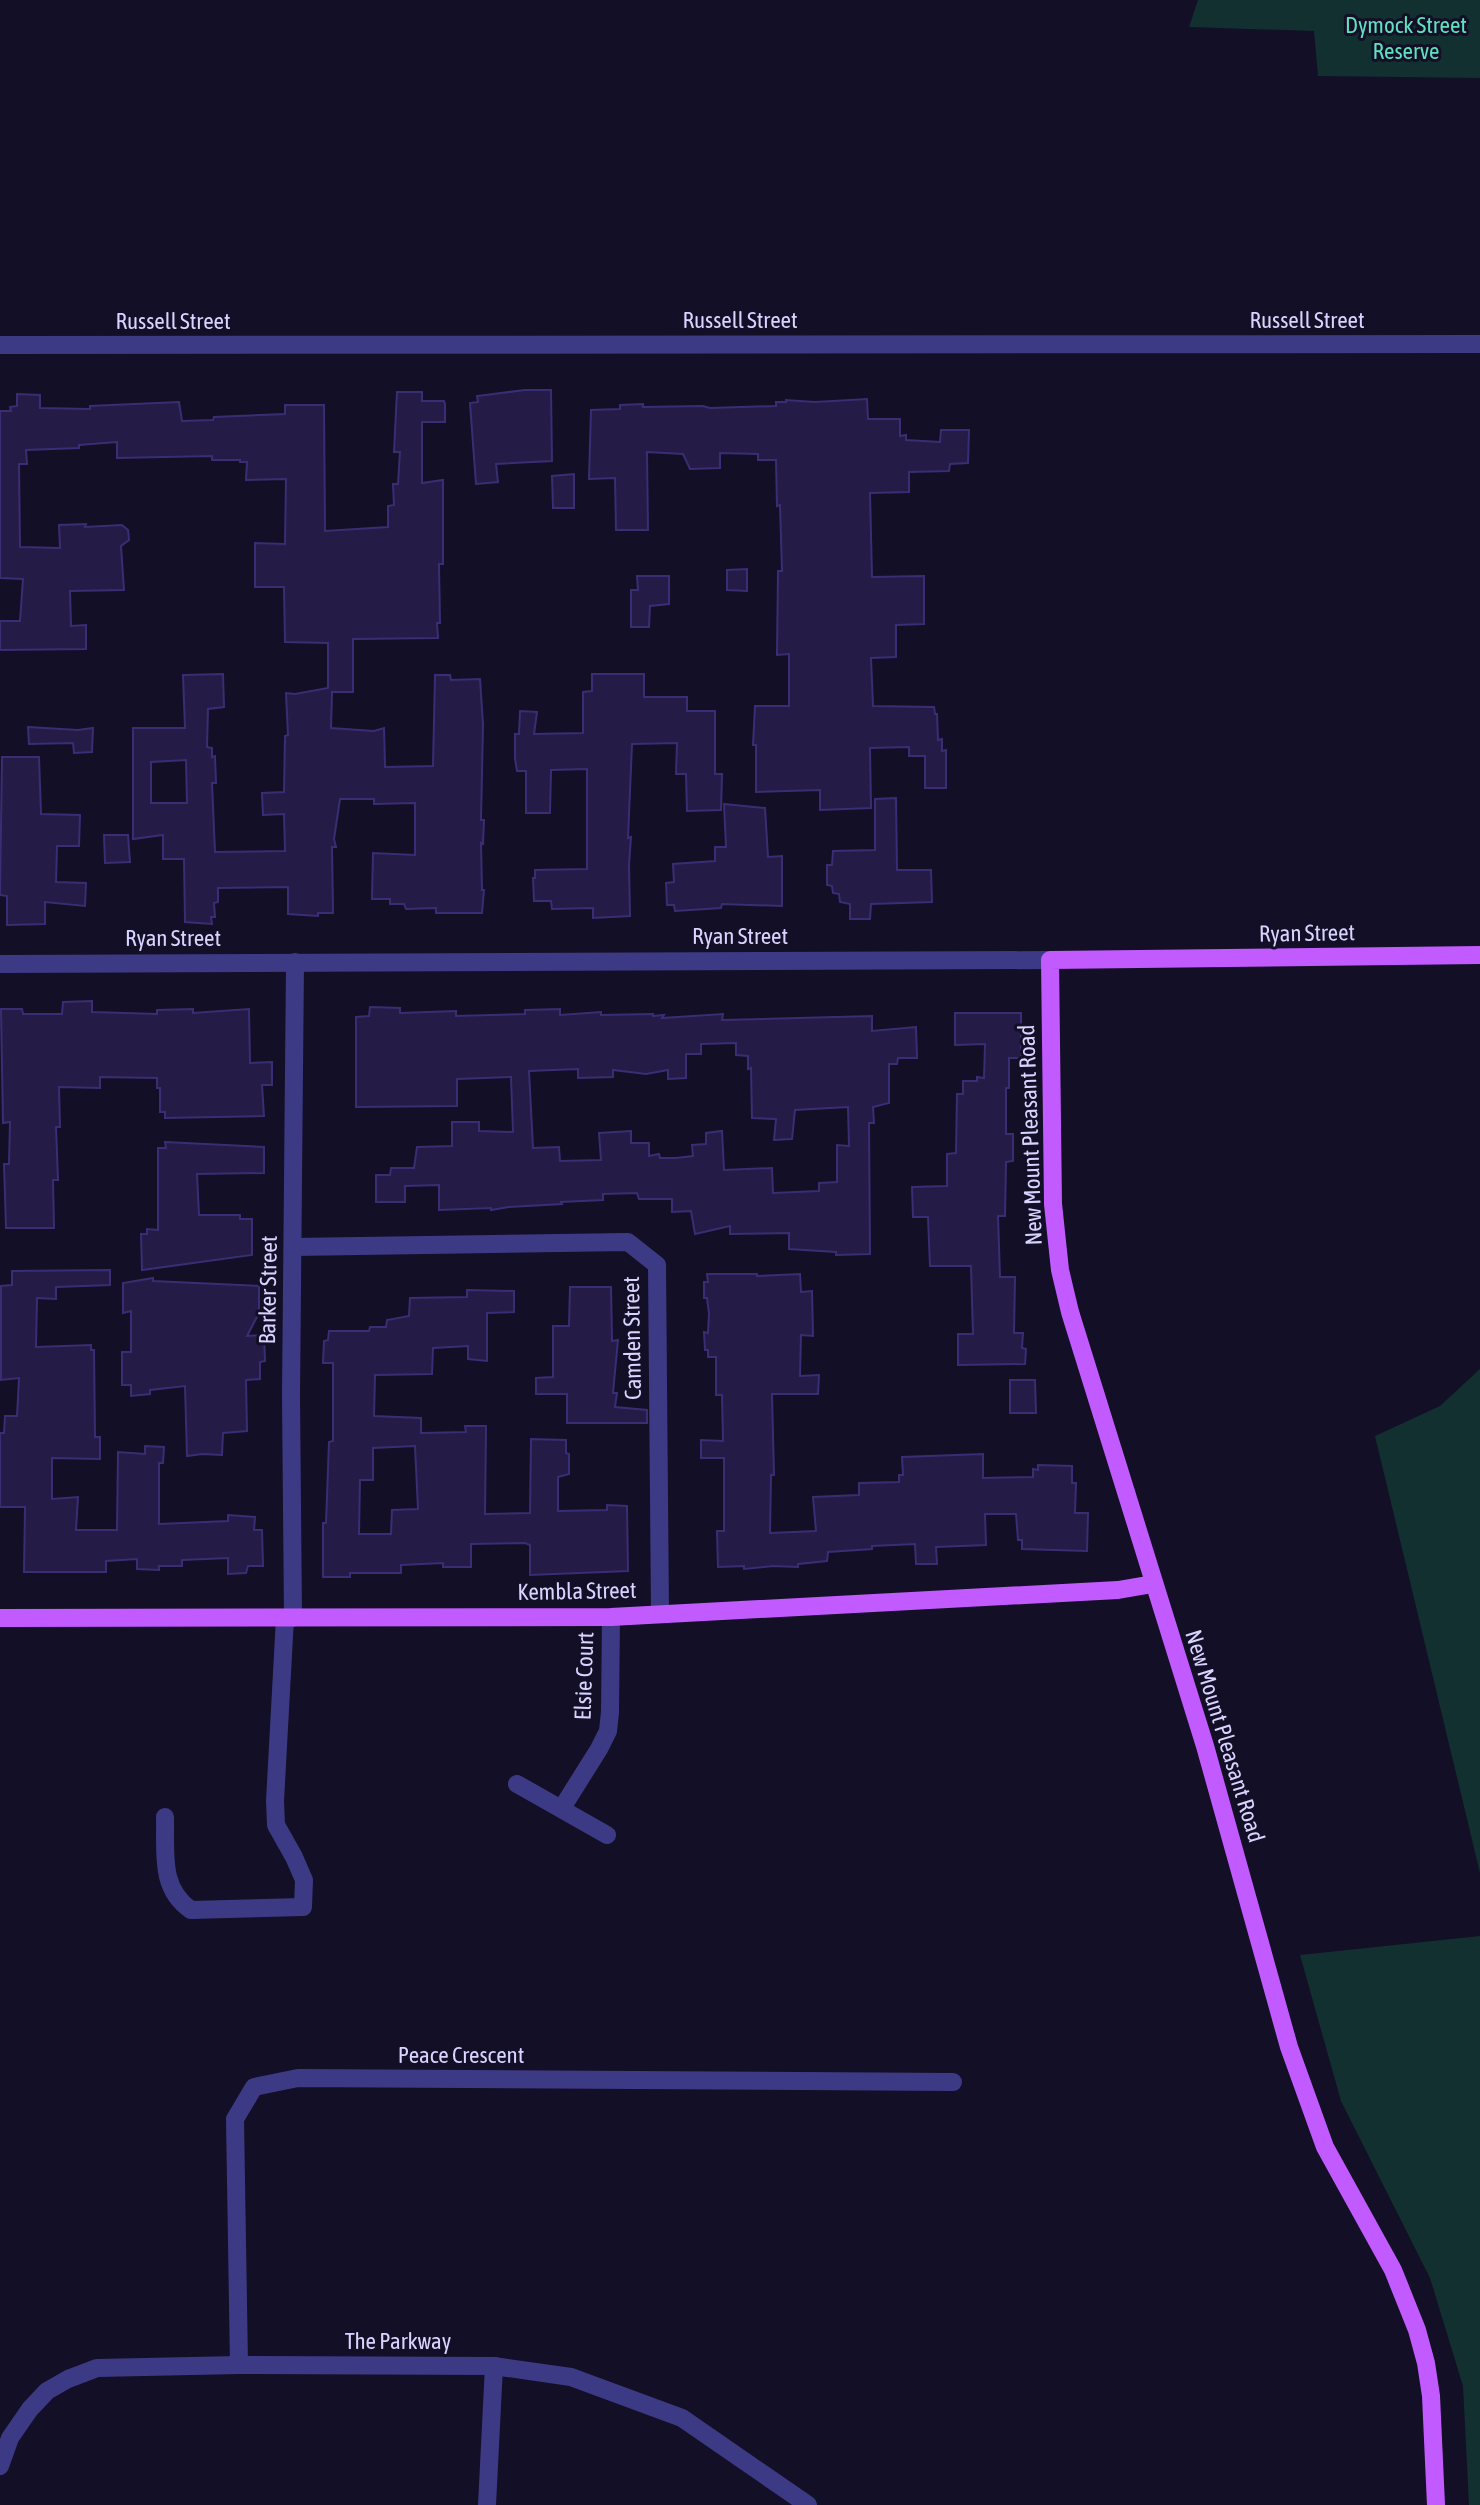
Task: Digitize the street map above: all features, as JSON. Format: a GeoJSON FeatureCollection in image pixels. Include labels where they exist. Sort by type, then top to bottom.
{"type":"FeatureCollection","features":[{"type":"Feature","properties":{"kind":"main road","name":"Ryan Street"},"geometry":{"type":"LineString","coordinates":[[1050,960],[1480,955]]}},
{"type":"Feature","properties":{"kind":"main road","name":"New Mount Pleasant Road"},"geometry":{"type":"LineString","coordinates":[[1050,960],[1053,1203],[1060,1270],[1074,1325],[1205,1746],[1289,2047],[1325,2147],[1393,2270],[1418,2330],[1431,2396],[1436,2505]]}},
{"type":"Feature","properties":{"kind":"main road","name":"Kembla Street"},"geometry":{"type":"LineString","coordinates":[[0,1618],[611,1617],[1104,1591],[1153,1584]]}},
{"type":"Feature","properties":{"kind":"street","name":"Russell Street"},"geometry":{"type":"LineString","coordinates":[[0,345],[1480,344]]}},
{"type":"Feature","properties":{"kind":"street","name":"Ryan Street"},"geometry":{"type":"LineString","coordinates":[[0,964],[1050,960]]}},
{"type":"Feature","properties":{"kind":"street","name":"Barker Street"},"geometry":{"type":"LineString","coordinates":[[165,1817],[167,1881],[179,1901],[191,1910],[303,1907],[304,1880],[276,1825],[275,1801],[289,1618],[295,962]]}},
{"type":"Feature","properties":{"kind":"street","name":"Camden Street"},"geometry":{"type":"LineString","coordinates":[[293,1247],[628,1242],[657,1265],[660,1614]]}},
{"type":"Feature","properties":{"kind":"street","name":"Elsie Court"},"geometry":{"type":"LineString","coordinates":[[562,1808],[608,1731],[611,1617]]}},
{"type":"Feature","properties":{"kind":"street"},"geometry":{"type":"LineString","coordinates":[[517,1784],[607,1835]]}},
{"type":"Feature","properties":{"kind":"street","name":"Peace Crescent"},"geometry":{"type":"LineString","coordinates":[[239,2365],[235,2119],[254,2087],[298,2078],[953,2082]]}},
{"type":"Feature","properties":{"kind":"street","name":"The Parkway"},"geometry":{"type":"LineString","coordinates":[[0,2466],[5,2434],[47,2391],[68,2379],[97,2368],[239,2365],[494,2366],[571,2377],[682,2418],[808,2505]]}},
{"type":"Feature","properties":{"kind":"street"},"geometry":{"type":"LineString","coordinates":[[487,2505],[494,2366]]}},
{"type":"Feature","properties":{"kind":"green space","name":"Dymock Street Reserve"},"geometry":{"type":"Polygon","coordinates":[[[1198,0],[1480,0],[1480,78],[1318,76],[1314,31],[1189,27],[1198,0]]]}},
{"type":"Feature","properties":{"kind":"green space"},"geometry":{"type":"Polygon","coordinates":[[[1480,1369],[1480,1873],[1375,1436],[1440,1406],[1480,1369]]]}},
{"type":"Feature","properties":{"kind":"green space"},"geometry":{"type":"Polygon","coordinates":[[[1480,1936],[1480,2505],[1469,2505],[1463,2386],[1430,2278],[1341,2101],[1300,1955],[1480,1936]]]}},
{"type":"Feature","properties":{"kind":"building"},"geometry":{"type":"Polygon","coordinates":[[[525,390],[551,390],[552,461],[496,464],[498,482],[476,484],[470,403],[478,402],[477,396],[525,390]]]}},
{"type":"Feature","properties":{"kind":"building"},"geometry":{"type":"Polygon","coordinates":[[[397,392],[422,392],[422,401],[444,401],[445,422],[422,422],[422,483],[443,480],[443,564],[439,564],[438,638],[353,639],[353,692],[332,692],[331,728],[374,731],[384,728],[385,767],[433,766],[435,675],[450,675],[451,680],[480,679],[483,724],[481,820],[484,820],[483,844],[481,843],[484,890],[482,913],[436,913],[436,908],[406,909],[404,904],[390,904],[390,899],[372,899],[373,853],[415,855],[415,803],[374,804],[374,799],[340,799],[334,839],[336,847],[332,847],[333,913],[318,913],[318,916],[288,914],[288,887],[218,888],[218,902],[214,903],[215,917],[211,917],[212,924],[185,922],[184,859],[163,859],[163,835],[133,839],[133,728],[185,728],[183,675],[223,674],[224,707],[208,709],[207,747],[212,748],[212,757],[215,756],[216,783],[212,783],[215,852],[285,851],[284,814],[263,815],[262,793],[284,792],[285,736],[288,735],[286,693],[328,688],[328,643],[285,642],[284,587],[255,587],[255,543],[285,544],[286,479],[246,480],[247,462],[212,460],[212,456],[117,458],[117,442],[79,445],[79,448],[26,450],[27,464],[19,464],[20,547],[60,548],[59,525],[122,525],[128,530],[129,540],[121,546],[124,590],[70,591],[71,626],[86,625],[86,649],[0,650],[0,621],[20,621],[23,579],[0,578],[0,411],[11,411],[10,407],[17,406],[17,394],[40,395],[40,408],[90,409],[90,406],[179,402],[182,421],[285,414],[285,405],[324,405],[325,531],[388,527],[388,506],[394,505],[393,484],[398,484],[400,452],[394,452],[397,392]],[[186,760],[151,762],[151,803],[187,803],[186,760]]]}},
{"type":"Feature","properties":{"kind":"building"},"geometry":{"type":"Polygon","coordinates":[[[867,399],[868,419],[900,419],[900,436],[906,435],[906,440],[940,442],[941,430],[969,430],[968,463],[950,464],[949,471],[909,472],[909,492],[870,493],[872,577],[924,576],[924,624],[896,625],[896,657],[871,658],[873,706],[934,707],[937,714],[938,740],[942,739],[942,751],[946,750],[946,788],[925,788],[925,756],[909,756],[909,747],[870,748],[871,808],[820,810],[820,790],[756,792],[756,745],[753,745],[755,706],[789,706],[789,654],[777,655],[778,571],[782,571],[776,460],[758,460],[758,454],[720,453],[720,468],[690,469],[683,454],[647,452],[648,530],[616,530],[615,478],[589,479],[591,410],[620,409],[620,405],[643,404],[643,407],[710,408],[776,406],[776,402],[786,400],[815,402],[867,399]]]}},
{"type":"Feature","properties":{"kind":"building"},"geometry":{"type":"Polygon","coordinates":[[[574,474],[574,508],[553,508],[552,476],[574,474]]]}},
{"type":"Feature","properties":{"kind":"building"},"geometry":{"type":"Polygon","coordinates":[[[747,569],[747,591],[727,590],[727,570],[747,569]]]}},
{"type":"Feature","properties":{"kind":"building"},"geometry":{"type":"Polygon","coordinates":[[[637,576],[669,576],[669,604],[650,606],[649,627],[631,627],[631,590],[638,590],[637,576]]]}},
{"type":"Feature","properties":{"kind":"building"},"geometry":{"type":"Polygon","coordinates":[[[592,674],[644,674],[644,697],[687,697],[687,711],[715,711],[715,774],[722,774],[721,810],[687,811],[686,774],[676,774],[677,743],[632,744],[628,838],[631,837],[630,916],[593,918],[593,908],[552,909],[551,901],[534,901],[535,870],[587,869],[587,769],[551,770],[550,813],[526,813],[526,771],[517,771],[515,759],[515,734],[519,734],[520,711],[537,712],[534,734],[583,733],[583,692],[592,691],[592,674]]]}},
{"type":"Feature","properties":{"kind":"building"},"geometry":{"type":"Polygon","coordinates":[[[28,727],[78,730],[93,728],[92,752],[74,753],[73,743],[29,744],[28,727]]]}},
{"type":"Feature","properties":{"kind":"building"},"geometry":{"type":"Polygon","coordinates":[[[2,757],[39,757],[41,814],[80,815],[79,846],[57,846],[56,882],[86,883],[85,906],[45,902],[45,924],[7,925],[7,896],[0,895],[2,757]]]}},
{"type":"Feature","properties":{"kind":"building"},"geometry":{"type":"Polygon","coordinates":[[[896,798],[897,870],[931,870],[932,902],[871,904],[870,919],[850,919],[850,904],[840,902],[839,894],[833,893],[832,886],[827,885],[827,865],[832,865],[833,851],[875,850],[875,799],[896,798]]]}},
{"type":"Feature","properties":{"kind":"building"},"geometry":{"type":"Polygon","coordinates":[[[724,804],[765,808],[768,857],[782,856],[782,906],[722,904],[721,908],[675,911],[674,905],[667,905],[666,883],[674,882],[673,864],[715,861],[715,847],[726,847],[724,804]]]}},
{"type":"Feature","properties":{"kind":"building"},"geometry":{"type":"Polygon","coordinates":[[[104,835],[128,835],[130,862],[105,863],[104,835]]]}},
{"type":"Feature","properties":{"kind":"building"},"geometry":{"type":"Polygon","coordinates":[[[92,1001],[92,1012],[157,1014],[157,1010],[193,1009],[193,1013],[249,1009],[250,1063],[272,1062],[272,1085],[262,1085],[264,1116],[165,1118],[165,1112],[160,1112],[160,1088],[157,1088],[157,1078],[100,1077],[100,1088],[59,1087],[60,1127],[56,1127],[58,1180],[53,1180],[54,1228],[6,1228],[4,1164],[9,1164],[10,1122],[3,1123],[1,1009],[22,1009],[23,1014],[62,1014],[63,1002],[92,1001]]]}},
{"type":"Feature","properties":{"kind":"building"},"geometry":{"type":"Polygon","coordinates":[[[370,1007],[400,1008],[400,1013],[456,1011],[456,1016],[525,1014],[525,1010],[560,1009],[560,1015],[601,1012],[601,1015],[664,1015],[662,1018],[723,1014],[722,1020],[872,1016],[872,1031],[916,1027],[917,1058],[898,1058],[897,1064],[889,1064],[889,1103],[873,1107],[874,1123],[869,1123],[870,1254],[836,1255],[836,1252],[789,1249],[789,1233],[730,1234],[730,1226],[695,1234],[691,1211],[672,1212],[672,1199],[639,1199],[637,1193],[603,1194],[603,1200],[561,1202],[562,1204],[491,1210],[439,1210],[439,1185],[405,1186],[405,1202],[376,1202],[376,1175],[390,1175],[391,1168],[414,1168],[417,1147],[452,1146],[452,1122],[479,1122],[479,1131],[513,1132],[511,1077],[457,1079],[457,1106],[356,1107],[356,1017],[369,1016],[370,1007]],[[736,1043],[701,1044],[701,1054],[686,1054],[686,1078],[668,1079],[668,1070],[646,1074],[613,1070],[613,1077],[578,1078],[578,1069],[529,1071],[533,1148],[559,1147],[560,1161],[601,1160],[599,1133],[631,1131],[631,1143],[649,1143],[649,1156],[659,1154],[660,1158],[676,1158],[693,1156],[692,1145],[706,1144],[706,1133],[722,1131],[724,1170],[772,1168],[773,1193],[819,1191],[819,1183],[837,1182],[837,1145],[849,1146],[848,1107],[795,1110],[792,1139],[774,1140],[776,1119],[752,1118],[751,1068],[748,1069],[748,1056],[736,1055],[736,1043]]]}},
{"type":"Feature","properties":{"kind":"building"},"geometry":{"type":"Polygon","coordinates":[[[955,1013],[1021,1013],[1021,1058],[1009,1058],[1009,1088],[1006,1088],[1006,1134],[1013,1134],[1013,1161],[1006,1162],[1005,1216],[998,1216],[1000,1277],[1015,1277],[1014,1333],[1023,1333],[1025,1364],[958,1365],[958,1334],[973,1334],[971,1266],[930,1266],[928,1217],[913,1217],[912,1187],[947,1186],[947,1154],[956,1153],[957,1094],[963,1094],[963,1081],[984,1078],[985,1044],[955,1045],[955,1013]]]}},
{"type":"Feature","properties":{"kind":"building"},"geometry":{"type":"Polygon","coordinates":[[[165,1142],[264,1147],[264,1173],[197,1174],[199,1215],[240,1215],[240,1219],[252,1219],[252,1255],[142,1270],[141,1234],[147,1234],[147,1229],[158,1230],[158,1148],[166,1148],[165,1142]]]}},
{"type":"Feature","properties":{"kind":"building"},"geometry":{"type":"Polygon","coordinates":[[[110,1270],[110,1285],[56,1287],[56,1299],[37,1298],[36,1347],[91,1345],[91,1350],[94,1350],[95,1437],[100,1437],[100,1459],[52,1458],[52,1499],[78,1497],[76,1530],[117,1530],[118,1452],[145,1454],[145,1446],[164,1447],[163,1463],[159,1463],[159,1524],[228,1521],[228,1515],[255,1517],[254,1530],[262,1530],[263,1566],[248,1566],[246,1573],[228,1574],[228,1558],[182,1560],[182,1566],[159,1566],[159,1570],[137,1569],[137,1559],[106,1561],[106,1572],[24,1572],[25,1507],[0,1507],[0,1433],[4,1433],[5,1416],[17,1416],[19,1378],[1,1380],[1,1286],[12,1285],[12,1271],[110,1270]]]}},
{"type":"Feature","properties":{"kind":"building"},"geometry":{"type":"Polygon","coordinates":[[[707,1274],[800,1274],[801,1292],[812,1291],[813,1336],[801,1335],[800,1376],[819,1375],[818,1394],[772,1394],[774,1475],[771,1475],[770,1533],[816,1531],[813,1497],[859,1495],[859,1483],[899,1482],[899,1475],[903,1475],[902,1457],[983,1454],[983,1478],[1033,1477],[1033,1469],[1038,1470],[1038,1465],[1072,1466],[1072,1483],[1076,1483],[1075,1513],[1088,1513],[1087,1551],[1022,1549],[1022,1540],[1018,1540],[1016,1514],[985,1514],[986,1545],[936,1547],[937,1564],[916,1564],[915,1544],[828,1552],[827,1561],[798,1564],[798,1567],[718,1567],[717,1531],[724,1531],[724,1458],[701,1458],[701,1440],[723,1441],[722,1395],[716,1395],[716,1357],[708,1357],[708,1350],[705,1350],[704,1332],[708,1333],[709,1314],[707,1298],[704,1298],[707,1274]]]}},
{"type":"Feature","properties":{"kind":"building"},"geometry":{"type":"Polygon","coordinates":[[[153,1278],[153,1281],[259,1286],[259,1313],[247,1336],[264,1335],[265,1361],[260,1362],[260,1379],[246,1380],[247,1431],[223,1433],[222,1455],[187,1456],[185,1386],[150,1390],[150,1394],[131,1396],[131,1385],[122,1385],[122,1352],[131,1352],[131,1311],[123,1313],[123,1283],[153,1278]]]}},
{"type":"Feature","properties":{"kind":"building"},"geometry":{"type":"Polygon","coordinates":[[[570,1287],[611,1287],[612,1341],[618,1340],[613,1393],[617,1393],[615,1407],[647,1410],[647,1423],[567,1423],[567,1394],[536,1394],[536,1378],[553,1377],[553,1326],[569,1326],[570,1287]]]}},
{"type":"Feature","properties":{"kind":"building"},"geometry":{"type":"Polygon","coordinates":[[[467,1290],[514,1291],[514,1312],[487,1313],[487,1361],[468,1359],[468,1346],[433,1348],[432,1374],[375,1375],[374,1416],[421,1418],[421,1433],[466,1432],[465,1426],[486,1426],[485,1514],[530,1513],[531,1439],[566,1440],[569,1474],[558,1477],[558,1511],[607,1510],[607,1505],[627,1506],[628,1571],[530,1575],[530,1545],[471,1544],[471,1567],[443,1567],[443,1563],[401,1565],[401,1573],[350,1573],[350,1577],[323,1577],[323,1523],[326,1523],[329,1442],[333,1441],[333,1363],[323,1363],[324,1341],[328,1340],[329,1331],[369,1331],[370,1327],[386,1327],[387,1320],[409,1316],[410,1298],[467,1297],[467,1290]],[[415,1446],[373,1448],[373,1480],[360,1480],[359,1534],[391,1534],[392,1510],[418,1509],[415,1446]]]}},
{"type":"Feature","properties":{"kind":"building"},"geometry":{"type":"Polygon","coordinates":[[[1010,1380],[1035,1380],[1036,1413],[1010,1413],[1010,1380]]]}}]}
